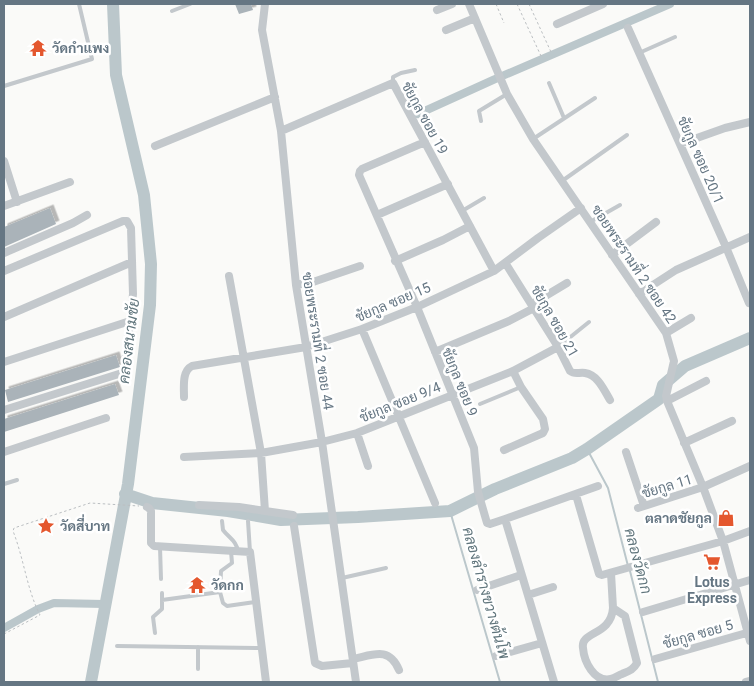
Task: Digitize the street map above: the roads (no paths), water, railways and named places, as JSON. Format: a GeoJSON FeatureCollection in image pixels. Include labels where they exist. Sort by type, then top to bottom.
{"type":"FeatureCollection","features":[{"type":"Feature","properties":{"kind":"street","name":"ซอยพระรามที่ 2 ซอย 44"},"geometry":{"type":"LineString","coordinates":[[265,4],[262,30],[281,131],[296,286],[322,442],[356,682]]}},
{"type":"Feature","properties":{"kind":"street"},"geometry":{"type":"LineString","coordinates":[[437,10],[452,4]]}},
{"type":"Feature","properties":{"kind":"street","name":"ซอยพระรามที่ 2 ซอย 42"},"geometry":{"type":"LineString","coordinates":[[469,4],[507,94],[533,139],[666,333],[674,361],[667,392],[667,401],[723,541],[749,636]]}},
{"type":"Feature","properties":{"kind":"street"},"geometry":{"type":"LineString","coordinates":[[557,24],[598,5]]}},
{"type":"Feature","properties":{"kind":"street"},"geometry":{"type":"LineString","coordinates":[[446,30],[475,18]]}},
{"type":"Feature","properties":{"kind":"street","name":"ชัยกูล ซอย 20/1"},"geometry":{"type":"LineString","coordinates":[[628,28],[726,247],[749,303]]}},
{"type":"Feature","properties":{"kind":"street","name":"ชัยกูล ซอย 19"},"geometry":{"type":"LineString","coordinates":[[281,131],[393,83],[494,271]]}},
{"type":"Feature","properties":{"kind":"street"},"geometry":{"type":"LineString","coordinates":[[155,146],[275,97]]}},
{"type":"Feature","properties":{"kind":"street"},"geometry":{"type":"LineString","coordinates":[[680,144],[725,128],[750,122]]}},
{"type":"Feature","properties":{"kind":"street","name":"ชัยกูล ซอย 9"},"geometry":{"type":"LineString","coordinates":[[425,142],[362,169],[359,175],[417,307],[475,452],[478,492],[487,523],[490,524],[598,486]]}},
{"type":"Feature","properties":{"kind":"street"},"geometry":{"type":"LineString","coordinates":[[4,161],[17,202]]}},
{"type":"Feature","properties":{"kind":"street"},"geometry":{"type":"LineString","coordinates":[[4,206],[70,182]]}},
{"type":"Feature","properties":{"kind":"street"},"geometry":{"type":"LineString","coordinates":[[377,215],[448,184]]}},
{"type":"Feature","properties":{"kind":"street","name":"ชัยกูล ซอย 15"},"geometry":{"type":"LineString","coordinates":[[184,397],[187,368],[306,347],[362,329],[417,307],[506,264],[548,230],[581,208]]}},
{"type":"Feature","properties":{"kind":"street"},"geometry":{"type":"LineString","coordinates":[[4,254],[73,223],[87,214]]}},
{"type":"Feature","properties":{"kind":"street"},"geometry":{"type":"LineString","coordinates":[[4,271],[123,220],[127,221],[131,228],[133,294],[125,370],[122,373],[4,410]]}},
{"type":"Feature","properties":{"kind":"street"},"geometry":{"type":"LineString","coordinates":[[612,255],[656,222]]}},
{"type":"Feature","properties":{"kind":"street"},"geometry":{"type":"LineString","coordinates":[[396,261],[470,226]]}},
{"type":"Feature","properties":{"kind":"street"},"geometry":{"type":"LineString","coordinates":[[639,294],[676,270],[750,237]]}},
{"type":"Feature","properties":{"kind":"street"},"geometry":{"type":"LineString","coordinates":[[4,317],[132,262]]}},
{"type":"Feature","properties":{"kind":"street","name":"ชัยกูล ซอย 21"},"geometry":{"type":"LineString","coordinates":[[506,264],[558,347],[570,371],[572,373],[589,374],[597,379],[610,400]]}},
{"type":"Feature","properties":{"kind":"street"},"geometry":{"type":"LineString","coordinates":[[296,286],[360,266]]}},
{"type":"Feature","properties":{"kind":"street"},"geometry":{"type":"LineString","coordinates":[[229,276],[261,453],[265,512]]}},
{"type":"Feature","properties":{"kind":"street"},"geometry":{"type":"LineString","coordinates":[[435,352],[509,321],[567,283]]}},
{"type":"Feature","properties":{"kind":"street"},"geometry":{"type":"LineString","coordinates":[[666,333],[691,318]]}},
{"type":"Feature","properties":{"kind":"street"},"geometry":{"type":"LineString","coordinates":[[4,362],[130,321]]}},
{"type":"Feature","properties":{"kind":"street"},"geometry":{"type":"LineString","coordinates":[[362,329],[435,503]]}},
{"type":"Feature","properties":{"kind":"street","name":"ชัยกูล ซอย 9/4"},"geometry":{"type":"LineString","coordinates":[[184,457],[261,453],[322,442],[358,432],[513,371],[558,347]]}},
{"type":"Feature","properties":{"kind":"street"},"geometry":{"type":"LineString","coordinates":[[504,450],[543,433],[545,429],[543,419],[521,387],[513,371]]}},
{"type":"Feature","properties":{"kind":"street"},"geometry":{"type":"LineString","coordinates":[[667,401],[706,381]]}},
{"type":"Feature","properties":{"kind":"street"},"geometry":{"type":"LineString","coordinates":[[4,452],[106,418]]}},
{"type":"Feature","properties":{"kind":"street"},"geometry":{"type":"LineString","coordinates":[[684,443],[732,422]]}},
{"type":"Feature","properties":{"kind":"street"},"geometry":{"type":"LineString","coordinates":[[358,432],[368,466]]}},
{"type":"Feature","properties":{"kind":"street","name":"ชัยกูล 11"},"geometry":{"type":"LineString","coordinates":[[626,452],[641,507],[703,487],[750,466]]}},
{"type":"Feature","properties":{"kind":"street"},"geometry":{"type":"LineString","coordinates":[[576,495],[599,574],[602,575],[723,541],[750,531]]}},
{"type":"Feature","properties":{"kind":"street"},"geometry":{"type":"LineString","coordinates":[[200,505],[239,507],[293,515]]}},
{"type":"Feature","properties":{"kind":"street"},"geometry":{"type":"LineString","coordinates":[[147,507],[151,514],[151,543],[154,546],[250,552],[266,682]]}},
{"type":"Feature","properties":{"kind":"street"},"geometry":{"type":"LineString","coordinates":[[505,519],[554,682]]}},
{"type":"Feature","properties":{"kind":"street"},"geometry":{"type":"LineString","coordinates":[[294,526],[315,663],[322,666],[353,661],[382,653],[395,660],[399,670]]}},
{"type":"Feature","properties":{"kind":"street"},"geometry":{"type":"LineString","coordinates":[[611,573],[613,614],[605,628],[586,638],[582,647],[586,663],[592,672],[611,681],[632,669],[636,663],[625,616],[613,608]]}},
{"type":"Feature","properties":{"kind":"street"},"geometry":{"type":"LineString","coordinates":[[478,590],[521,575]]}},
{"type":"Feature","properties":{"kind":"street"},"geometry":{"type":"LineString","coordinates":[[643,612],[750,580]]}},
{"type":"Feature","properties":{"kind":"street"},"geometry":{"type":"LineString","coordinates":[[528,595],[553,587]]}},
{"type":"Feature","properties":{"kind":"street","name":"ชัยกูล ซอย 5"},"geometry":{"type":"LineString","coordinates":[[655,659],[749,636]]}},
{"type":"Feature","properties":{"kind":"street"},"geometry":{"type":"LineString","coordinates":[[496,656],[542,643]]}},
{"type":"Feature","properties":{"kind":"street"},"geometry":{"type":"LineString","coordinates":[[746,682],[750,681]]}},
{"type":"Feature","properties":{"kind":"lane"},"geometry":{"type":"LineString","coordinates":[[4,86],[92,59],[79,4]]}},
{"type":"Feature","properties":{"kind":"lane"},"geometry":{"type":"LineString","coordinates":[[172,11],[190,4]]}},
{"type":"Feature","properties":{"kind":"lane"},"geometry":{"type":"LineString","coordinates":[[638,53],[675,37]]}},
{"type":"Feature","properties":{"kind":"lane"},"geometry":{"type":"LineString","coordinates":[[393,83],[393,76],[415,70]]}},
{"type":"Feature","properties":{"kind":"lane"},"geometry":{"type":"LineString","coordinates":[[549,83],[564,118]]}},
{"type":"Feature","properties":{"kind":"lane"},"geometry":{"type":"LineString","coordinates":[[481,121],[479,111],[507,94]]}},
{"type":"Feature","properties":{"kind":"lane"},"geometry":{"type":"LineString","coordinates":[[533,139],[595,98]]}},
{"type":"Feature","properties":{"kind":"lane"},"geometry":{"type":"LineString","coordinates":[[562,181],[627,135]]}},
{"type":"Feature","properties":{"kind":"lane"},"geometry":{"type":"LineString","coordinates":[[462,211],[484,198]]}},
{"type":"Feature","properties":{"kind":"lane"},"geometry":{"type":"LineString","coordinates":[[590,222],[620,205]]}},
{"type":"Feature","properties":{"kind":"lane"},"geometry":{"type":"LineString","coordinates":[[558,347],[589,322]]}},
{"type":"Feature","properties":{"kind":"lane"},"geometry":{"type":"LineString","coordinates":[[480,404],[521,387]]}},
{"type":"Feature","properties":{"kind":"lane"},"geometry":{"type":"LineString","coordinates":[[4,484],[17,480]]}},
{"type":"Feature","properties":{"kind":"lane"},"geometry":{"type":"LineString","coordinates":[[222,521],[223,530],[235,541],[237,546],[232,563],[221,571],[220,592],[223,603],[227,606],[256,602]]}},
{"type":"Feature","properties":{"kind":"lane"},"geometry":{"type":"LineString","coordinates":[[248,521],[250,552]]}},
{"type":"Feature","properties":{"kind":"lane"},"geometry":{"type":"LineString","coordinates":[[160,547],[160,579]]}},
{"type":"Feature","properties":{"kind":"lane"},"geometry":{"type":"LineString","coordinates":[[342,578],[386,568]]}},
{"type":"Feature","properties":{"kind":"lane"},"geometry":{"type":"LineString","coordinates":[[162,600],[220,592]]}},
{"type":"Feature","properties":{"kind":"lane"},"geometry":{"type":"LineString","coordinates":[[155,633],[154,617],[162,609],[162,593]]}},
{"type":"Feature","properties":{"kind":"lane"},"geometry":{"type":"LineString","coordinates":[[117,646],[262,648]]}},
{"type":"Feature","properties":{"kind":"lane"},"geometry":{"type":"LineString","coordinates":[[198,647],[198,669]]}},
{"type":"Feature","properties":{"kind":"waterway","name":"คลองสนามชัย"},"geometry":{"type":"LineString","coordinates":[[91,682],[128,484],[150,305],[151,264],[144,195],[116,75],[113,4]]}},
{"type":"Feature","properties":{"kind":"waterway"},"geometry":{"type":"LineString","coordinates":[[418,114],[670,4]]}},
{"type":"Feature","properties":{"kind":"waterway"},"geometry":{"type":"LineString","coordinates":[[125,494],[152,503],[228,511],[281,520],[450,511],[495,489],[572,458],[659,399],[663,385],[685,366],[750,338]]}},
{"type":"Feature","properties":{"kind":"waterway","name":"คลองวัดกก"},"geometry":{"type":"LineString","coordinates":[[587,449],[608,488],[628,566]]}},
{"type":"Feature","properties":{"kind":"waterway","name":"คลองลำรางขวางต้นโพ"},"geometry":{"type":"LineString","coordinates":[[450,511],[500,682]]}},
{"type":"Feature","properties":{"kind":"waterway","name":"คลองวัดกก"},"geometry":{"type":"LineString","coordinates":[[630,571],[658,682]]}},
{"type":"Feature","properties":{"kind":"waterway"},"geometry":{"type":"LineString","coordinates":[[4,628],[38,609],[54,603],[104,604]]}},
{"type":"Feature","properties":{"kind":"place","name":"วัดกำแพง"},"geometry":{"type":"Point","coordinates":[38,48]}},
{"type":"Feature","properties":{"kind":"place","name":"ตลาดชัยกูล"},"geometry":{"type":"Point","coordinates":[726,518]}},
{"type":"Feature","properties":{"kind":"place","name":"วัดสี่บาท"},"geometry":{"type":"Point","coordinates":[46,526]}},
{"type":"Feature","properties":{"kind":"place","name":"Lotus Express"},"geometry":{"type":"Point","coordinates":[712,562]}},
{"type":"Feature","properties":{"kind":"place","name":"วัดกก"},"geometry":{"type":"Point","coordinates":[197,585]}}]}
